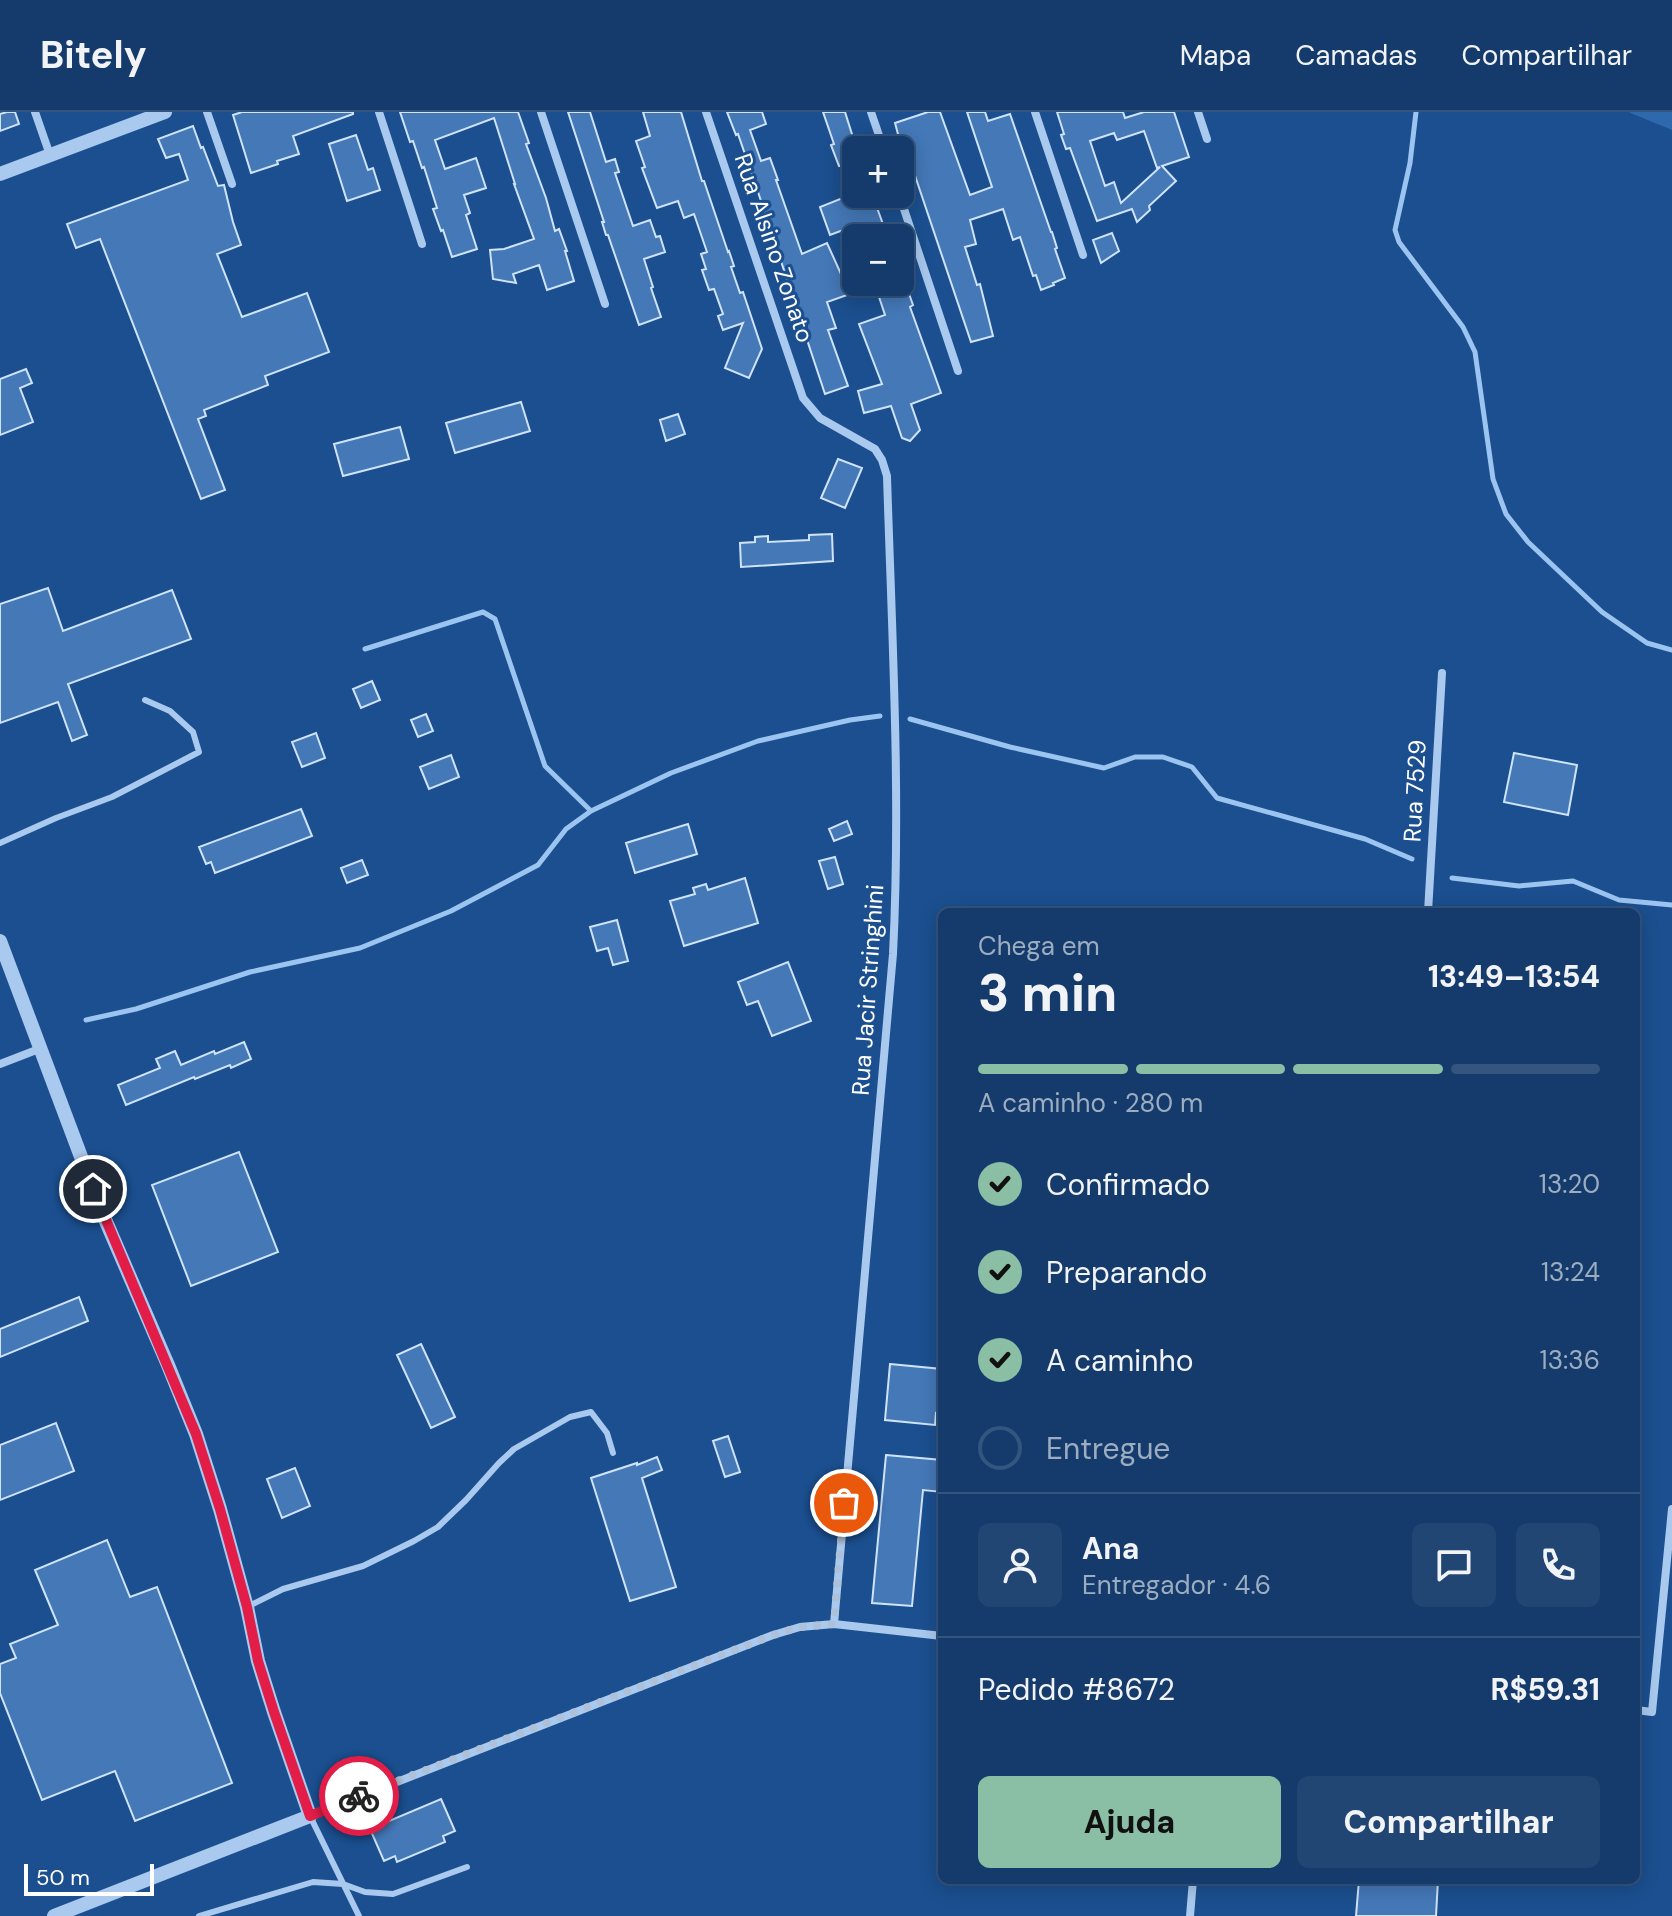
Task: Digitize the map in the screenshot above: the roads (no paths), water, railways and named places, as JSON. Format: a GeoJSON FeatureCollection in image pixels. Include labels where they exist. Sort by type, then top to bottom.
{"type":"FeatureCollection","features":[{"type":"Feature","properties":{"kind":"street"},"geometry":{"type":"LineString","coordinates":[[35,112],[50,155]]}},
{"type":"Feature","properties":{"kind":"street"},"geometry":{"type":"LineString","coordinates":[[0,174],[165,112]]}},
{"type":"Feature","properties":{"kind":"street"},"geometry":{"type":"LineString","coordinates":[[207,112],[232,184]]}},
{"type":"Feature","properties":{"kind":"street"},"geometry":{"type":"LineString","coordinates":[[379,112],[422,244]]}},
{"type":"Feature","properties":{"kind":"street"},"geometry":{"type":"LineString","coordinates":[[541,112],[605,304]]}},
{"type":"Feature","properties":{"kind":"street","name":"Rua Alsino Zonato"},"geometry":{"type":"LineString","coordinates":[[706,112],[803,398]]}},
{"type":"Feature","properties":{"kind":"street"},"geometry":{"type":"LineString","coordinates":[[871,112],[879,136]]}},
{"type":"Feature","properties":{"kind":"street"},"geometry":{"type":"LineString","coordinates":[[1035,112],[1083,255]]}},
{"type":"Feature","properties":{"kind":"street"},"geometry":{"type":"LineString","coordinates":[[1198,112],[1207,139]]}},
{"type":"Feature","properties":{"kind":"street"},"geometry":{"type":"LineString","coordinates":[[904,208],[958,371]]}},
{"type":"Feature","properties":{"kind":"street","name":"Rua Jacir Stringhini"},"geometry":{"type":"LineString","coordinates":[[803,398],[820,418],[875,449],[887,476],[896,767],[893,954],[834,1624]]}},
{"type":"Feature","properties":{"kind":"street","name":"Rua 7529"},"geometry":{"type":"LineString","coordinates":[[1428,908],[1442,673]]}},
{"type":"Feature","properties":{"kind":"street"},"geometry":{"type":"LineString","coordinates":[[0,941],[101,1210],[196,1434],[247,1607],[258,1661],[310,1816]]}},
{"type":"Feature","properties":{"kind":"street"},"geometry":{"type":"LineString","coordinates":[[0,1064],[39,1049]]}},
{"type":"Feature","properties":{"kind":"street"},"geometry":{"type":"LineString","coordinates":[[1640,1710],[1652,1712],[1672,1509]]}},
{"type":"Feature","properties":{"kind":"street"},"geometry":{"type":"LineString","coordinates":[[54,1916],[773,1635],[800,1627],[834,1624],[938,1636]]}},
{"type":"Feature","properties":{"kind":"street"},"geometry":{"type":"LineString","coordinates":[[1190,1916],[1193,1884]]}},
{"type":"Feature","properties":{"kind":"lane"},"geometry":{"type":"LineString","coordinates":[[0,843],[112,797],[199,752],[193,732],[170,711],[145,700]]}},
{"type":"Feature","properties":{"kind":"lane"},"geometry":{"type":"LineString","coordinates":[[247,1607],[283,1589],[363,1566],[438,1527],[514,1449],[570,1417],[591,1412],[607,1433],[613,1453]]}},
{"type":"Feature","properties":{"kind":"lane"},"geometry":{"type":"LineString","coordinates":[[310,1816],[359,1916]]}},
{"type":"Feature","properties":{"kind":"lane"},"geometry":{"type":"LineString","coordinates":[[199,1916],[313,1882],[343,1884],[365,1892],[393,1894],[467,1867]]}},
{"type":"Feature","properties":{"kind":"waterway"},"geometry":{"type":"LineString","coordinates":[[1416,112],[1410,163],[1395,230],[1399,242],[1463,327],[1475,352],[1493,479],[1506,514],[1528,542],[1602,612],[1647,643],[1672,650]]}},
{"type":"Feature","properties":{"kind":"waterway"},"geometry":{"type":"LineString","coordinates":[[365,649],[483,612],[495,619],[545,766],[591,811]]}},
{"type":"Feature","properties":{"kind":"waterway"},"geometry":{"type":"LineString","coordinates":[[86,1020],[136,1009],[250,972],[360,948],[451,911],[538,865],[566,829],[591,811],[671,773],[758,741],[880,716]]}},
{"type":"Feature","properties":{"kind":"waterway"},"geometry":{"type":"LineString","coordinates":[[910,719],[1010,747],[1104,768],[1135,757],[1163,757],[1192,767],[1217,798],[1365,839],[1412,859]]}},
{"type":"Feature","properties":{"kind":"waterway"},"geometry":{"type":"LineString","coordinates":[[1452,878],[1519,886],[1573,881],[1619,900],[1672,905]]}}]}
